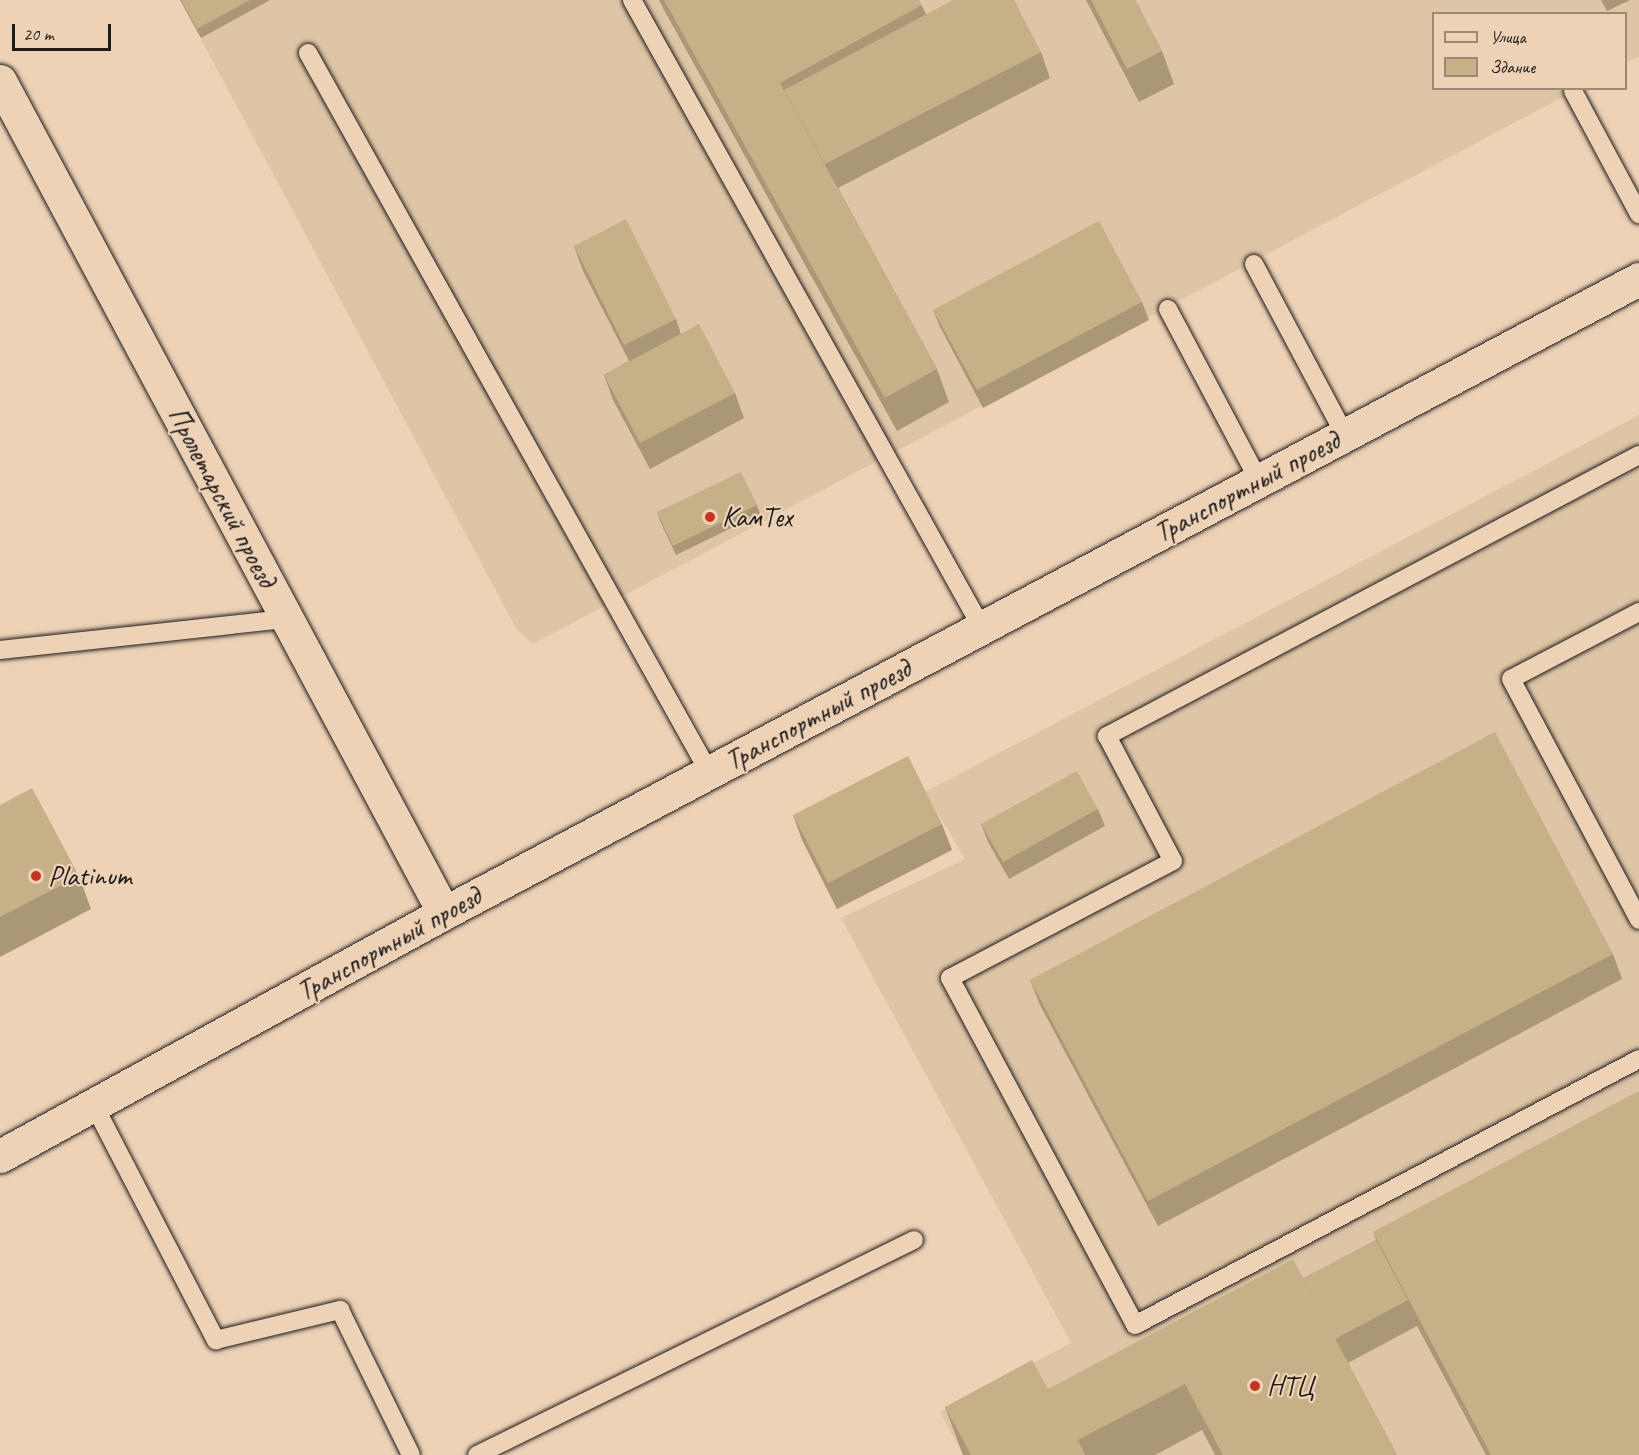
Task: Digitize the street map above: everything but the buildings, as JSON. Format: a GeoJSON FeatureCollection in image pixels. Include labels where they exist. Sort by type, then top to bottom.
{"type":"FeatureCollection","features":[{"type":"Feature","properties":{"kind":"street","name":"Пролетарский проезд"},"geometry":{"type":"LineString","coordinates":[[0,81],[444,913]]}},
{"type":"Feature","properties":{"kind":"street","name":"Транспортный проезд"},"geometry":{"type":"LineString","coordinates":[[0,1156],[95,1107],[444,913],[1639,279]]}},
{"type":"Feature","properties":{"kind":"lane"},"geometry":{"type":"LineString","coordinates":[[632,0],[982,628]]}},
{"type":"Feature","properties":{"kind":"lane"},"geometry":{"type":"LineString","coordinates":[[308,53],[709,772]]}},
{"type":"Feature","properties":{"kind":"lane"},"geometry":{"type":"LineString","coordinates":[[1573,91],[1639,214]]}},
{"type":"Feature","properties":{"kind":"lane"},"geometry":{"type":"LineString","coordinates":[[1254,264],[1345,435]]}},
{"type":"Feature","properties":{"kind":"lane"},"geometry":{"type":"LineString","coordinates":[[1168,309],[1259,481]]}},
{"type":"Feature","properties":{"kind":"lane"},"geometry":{"type":"LineString","coordinates":[[1639,455],[1107,736],[1173,861],[950,978],[1135,1325],[1639,1059]]}},
{"type":"Feature","properties":{"kind":"lane"},"geometry":{"type":"LineString","coordinates":[[1639,612],[1511,679],[1639,920]]}},
{"type":"Feature","properties":{"kind":"lane"},"geometry":{"type":"LineString","coordinates":[[0,650],[286,619]]}},
{"type":"Feature","properties":{"kind":"lane"},"geometry":{"type":"LineString","coordinates":[[95,1107],[216,1340],[340,1310],[411,1455]]}},
{"type":"Feature","properties":{"kind":"lane"},"geometry":{"type":"LineString","coordinates":[[477,1455],[914,1240]]}},
{"type":"Feature","properties":{"kind":"shaded area"},"geometry":{"type":"Polygon","coordinates":[[[180,0],[1639,0],[1639,56],[1627,62],[1627,12],[1432,12],[1432,90],[1576,90],[533,644],[517,630],[180,0]]]}},
{"type":"Feature","properties":{"kind":"shaded area"},"geometry":{"type":"Polygon","coordinates":[[[1639,415],[1639,1455],[963,1455],[940,1412],[1071,1343],[841,918],[965,859],[925,792],[1639,415]]]}},
{"type":"Feature","properties":{"kind":"place","name":"КамТех"},"geometry":{"type":"Point","coordinates":[710,517]}},
{"type":"Feature","properties":{"kind":"place","name":"Platinum"},"geometry":{"type":"Point","coordinates":[36,876]}},
{"type":"Feature","properties":{"kind":"place","name":"НТЦ"},"geometry":{"type":"Point","coordinates":[1255,1386]}}]}
